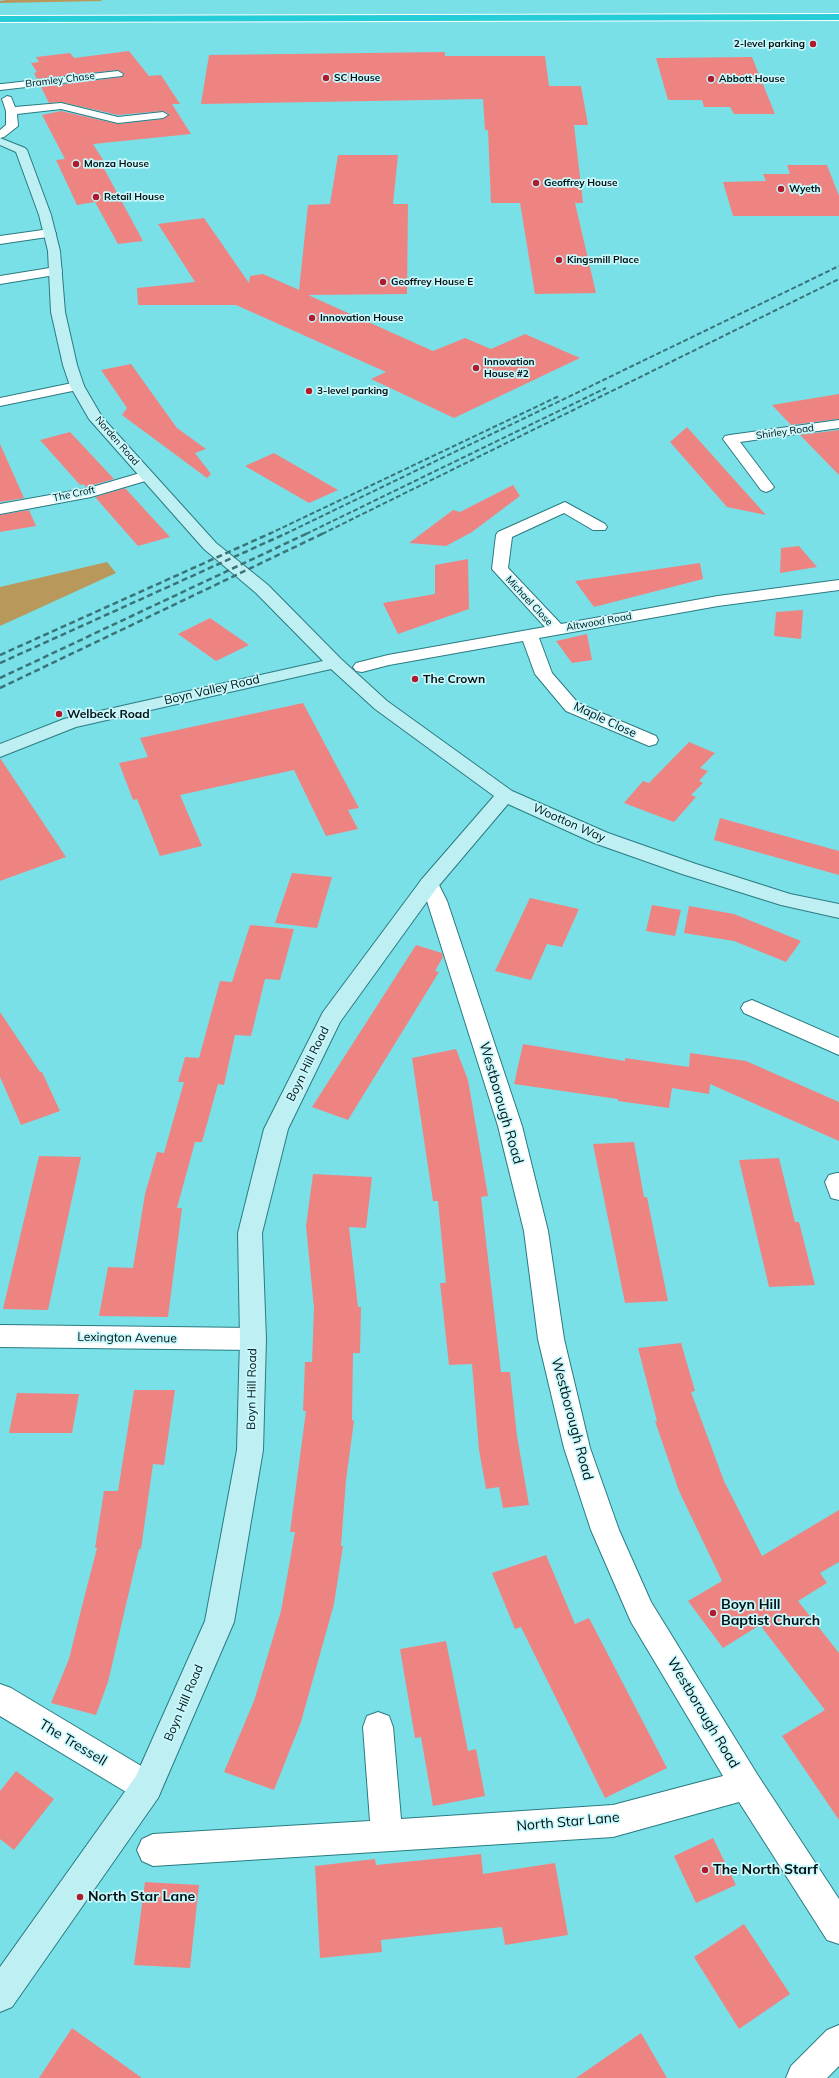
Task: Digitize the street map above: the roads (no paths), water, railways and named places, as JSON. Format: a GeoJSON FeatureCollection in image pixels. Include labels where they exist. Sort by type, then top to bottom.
{"type":"FeatureCollection","features":[{"type":"Feature","properties":{"kind":"highway"},"geometry":{"type":"LineString","coordinates":[[0,11],[839,9]]}},
{"type":"Feature","properties":{"kind":"highway"},"geometry":{"type":"LineString","coordinates":[[0,19],[839,17]]}},
{"type":"Feature","properties":{"kind":"street","name":"Bramley Chase"},"geometry":{"type":"LineString","coordinates":[[1,85],[118,74]]}},
{"type":"Feature","properties":{"kind":"street"},"geometry":{"type":"LineString","coordinates":[[0,135],[12,126],[12,111],[1,85]]}},
{"type":"Feature","properties":{"kind":"street"},"geometry":{"type":"LineString","coordinates":[[12,111],[61,106],[118,120],[163,115]]}},
{"type":"Feature","properties":{"kind":"street","name":"Norden Road"},"geometry":{"type":"LineString","coordinates":[[0,141],[21,150],[45,215],[50,233],[56,271],[58,312],[70,365],[77,386],[96,419],[210,546],[262,589],[335,663]]}},
{"type":"Feature","properties":{"kind":"street"},"geometry":{"type":"LineString","coordinates":[[0,240],[50,233]]}},
{"type":"Feature","properties":{"kind":"street"},"geometry":{"type":"LineString","coordinates":[[0,280],[56,271]]}},
{"type":"Feature","properties":{"kind":"street"},"geometry":{"type":"LineString","coordinates":[[0,402],[77,386]]}},
{"type":"Feature","properties":{"kind":"street","name":"Shirley Road"},"geometry":{"type":"LineString","coordinates":[[766,487],[725,436],[839,424]]}},
{"type":"Feature","properties":{"kind":"street","name":"The Croft"},"geometry":{"type":"LineString","coordinates":[[0,509],[91,492],[147,476]]}},
{"type":"Feature","properties":{"kind":"street","name":"Michael Close"},"geometry":{"type":"LineString","coordinates":[[556,629],[500,569],[504,536],[565,507],[599,527]]}},
{"type":"Feature","properties":{"kind":"street","name":"Altwood Road"},"geometry":{"type":"LineString","coordinates":[[362,668],[388,660],[556,629],[718,601],[839,585]]}},
{"type":"Feature","properties":{"kind":"street","name":"Maple Close"},"geometry":{"type":"LineString","coordinates":[[529,634],[544,674],[572,707],[649,740]]}},
{"type":"Feature","properties":{"kind":"street","name":"Boyn Valley Road"},"geometry":{"type":"LineString","coordinates":[[0,751],[70,723],[335,663]]}},
{"type":"Feature","properties":{"kind":"street","name":"Wootton Way"},"geometry":{"type":"LineString","coordinates":[[335,663],[381,705],[505,795],[601,838],[689,869],[788,900],[839,911]]}},
{"type":"Feature","properties":{"kind":"street","name":"Boyn Hill Road"},"geometry":{"type":"LineString","coordinates":[[0,1995],[147,1787],[218,1622],[250,1450],[253,1339],[250,1233],[276,1129],[331,1018],[429,884],[505,795]]}},
{"type":"Feature","properties":{"kind":"street","name":"Westborough Road"},"geometry":{"type":"LineString","coordinates":[[429,884],[437,901],[510,1126],[536,1232],[551,1339],[577,1448],[605,1530],[641,1612],[746,1785],[839,1928]]}},
{"type":"Feature","properties":{"kind":"street"},"geometry":{"type":"LineString","coordinates":[[752,1008],[839,1047]]}},
{"type":"Feature","properties":{"kind":"street","name":"Lexington Avenue"},"geometry":{"type":"LineString","coordinates":[[0,1336],[253,1339]]}},
{"type":"Feature","properties":{"kind":"street","name":"The Tressell"},"geometry":{"type":"LineString","coordinates":[[0,1699],[147,1787]]}},
{"type":"Feature","properties":{"kind":"street"},"geometry":{"type":"LineString","coordinates":[[378,1727],[387,1836]]}},
{"type":"Feature","properties":{"kind":"street","name":"North Star Lane"},"geometry":{"type":"LineString","coordinates":[[153,1850],[613,1821],[746,1785]]}},
{"type":"Feature","properties":{"kind":"street"},"geometry":{"type":"LineString","coordinates":[[803,2078],[839,2042]]}},
{"type":"Feature","properties":{"kind":"railway"},"geometry":{"type":"LineString","coordinates":[[285,534],[839,266]]}},
{"type":"Feature","properties":{"kind":"railway"},"geometry":{"type":"LineString","coordinates":[[322,534],[839,279]]}},
{"type":"Feature","properties":{"kind":"railway"},"geometry":{"type":"LineString","coordinates":[[306,534],[606,388]]}},
{"type":"Feature","properties":{"kind":"railway"},"geometry":{"type":"LineString","coordinates":[[269,534],[559,396]]}},
{"type":"Feature","properties":{"kind":"railway"},"geometry":{"type":"LineString","coordinates":[[0,655],[271,533]]}},
{"type":"Feature","properties":{"kind":"railway"},"geometry":{"type":"LineString","coordinates":[[0,663],[287,533]]}},
{"type":"Feature","properties":{"kind":"railway"},"geometry":{"type":"LineString","coordinates":[[0,678],[308,533]]}},
{"type":"Feature","properties":{"kind":"railway"},"geometry":{"type":"LineString","coordinates":[[0,688],[324,533]]}},
{"type":"Feature","properties":{"kind":"place","name":"2-level parking"},"geometry":{"type":"Point","coordinates":[813,44]}},
{"type":"Feature","properties":{"kind":"place","name":"SC House"},"geometry":{"type":"Point","coordinates":[326,78]}},
{"type":"Feature","properties":{"kind":"place","name":"Abbott House"},"geometry":{"type":"Point","coordinates":[711,79]}},
{"type":"Feature","properties":{"kind":"place","name":"Monza House"},"geometry":{"type":"Point","coordinates":[76,164]}},
{"type":"Feature","properties":{"kind":"place","name":"Geoffrey House"},"geometry":{"type":"Point","coordinates":[536,183]}},
{"type":"Feature","properties":{"kind":"place","name":"Wyeth"},"geometry":{"type":"Point","coordinates":[781,189]}},
{"type":"Feature","properties":{"kind":"place","name":"Retail House"},"geometry":{"type":"Point","coordinates":[96,197]}},
{"type":"Feature","properties":{"kind":"place","name":"Kingsmill Place"},"geometry":{"type":"Point","coordinates":[559,260]}},
{"type":"Feature","properties":{"kind":"place","name":"Geoffrey House E"},"geometry":{"type":"Point","coordinates":[383,282]}},
{"type":"Feature","properties":{"kind":"place","name":"Innovation House"},"geometry":{"type":"Point","coordinates":[312,318]}},
{"type":"Feature","properties":{"kind":"place","name":"Innovation House #2"},"geometry":{"type":"Point","coordinates":[476,368]}},
{"type":"Feature","properties":{"kind":"place","name":"3-level parking"},"geometry":{"type":"Point","coordinates":[309,391]}},
{"type":"Feature","properties":{"kind":"place","name":"The Crown"},"geometry":{"type":"Point","coordinates":[415,679]}},
{"type":"Feature","properties":{"kind":"place","name":"Welbeck Road"},"geometry":{"type":"Point","coordinates":[59,714]}},
{"type":"Feature","properties":{"kind":"place","name":"Boyn Hill Baptist Church"},"geometry":{"type":"Point","coordinates":[713,1613]}},
{"type":"Feature","properties":{"kind":"place","name":"The North Starf"},"geometry":{"type":"Point","coordinates":[705,1870]}},
{"type":"Feature","properties":{"kind":"place","name":"North Star Lane"},"geometry":{"type":"Point","coordinates":[80,1897]}}]}
